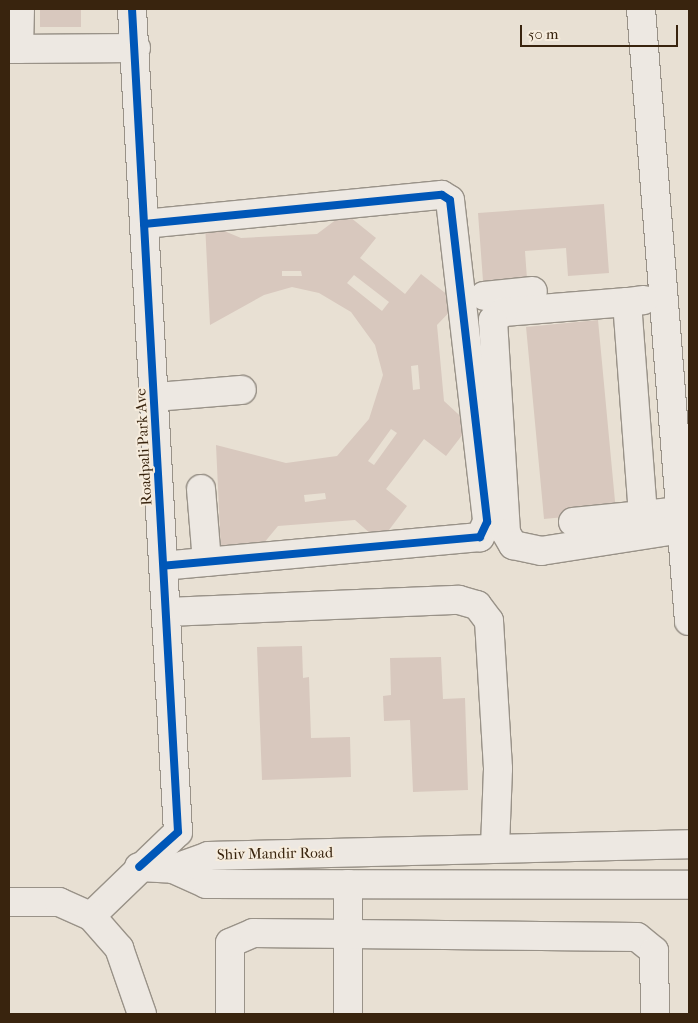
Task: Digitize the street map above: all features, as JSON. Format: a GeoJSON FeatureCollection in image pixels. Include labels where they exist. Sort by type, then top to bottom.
{"type":"FeatureCollection","features":[{"type":"Feature","properties":{"kind":"street"},"geometry":{"type":"LineString","coordinates":[[20,9],[14,49],[136,48]]}},
{"type":"Feature","properties":{"kind":"street","name":"Roadpali Park Ave"},"geometry":{"type":"LineString","coordinates":[[132,9],[136,48],[144,224],[156,397],[178,832],[139,867]]}},
{"type":"Feature","properties":{"kind":"street"},"geometry":{"type":"LineString","coordinates":[[642,9],[665,289],[679,337],[683,452],[681,520],[689,621]]}},
{"type":"Feature","properties":{"kind":"street"},"geometry":{"type":"LineString","coordinates":[[144,224],[442,195],[450,200],[487,522],[480,537],[164,566]]}},
{"type":"Feature","properties":{"kind":"street"},"geometry":{"type":"LineString","coordinates":[[484,296],[665,289]]}},
{"type":"Feature","properties":{"kind":"street"},"geometry":{"type":"LineString","coordinates":[[665,289],[627,302],[504,312],[490,330],[506,533],[513,545],[541,550],[644,525],[681,520]]}},
{"type":"Feature","properties":{"kind":"street"},"geometry":{"type":"LineString","coordinates":[[627,302],[644,525]]}},
{"type":"Feature","properties":{"kind":"street"},"geometry":{"type":"LineString","coordinates":[[156,397],[242,390]]}},
{"type":"Feature","properties":{"kind":"street"},"geometry":{"type":"LineString","coordinates":[[201,489],[207,562]]}},
{"type":"Feature","properties":{"kind":"street"},"geometry":{"type":"LineString","coordinates":[[573,522],[644,525]]}},
{"type":"Feature","properties":{"kind":"street"},"geometry":{"type":"LineString","coordinates":[[167,612],[459,600],[477,605],[489,621],[498,769],[495,848]]}},
{"type":"Feature","properties":{"kind":"street","name":"Shiv Mandir Road"},"geometry":{"type":"LineString","coordinates":[[173,869],[208,856],[689,844]]}},
{"type":"Feature","properties":{"kind":"street"},"geometry":{"type":"LineString","coordinates":[[91,916],[139,867],[173,869]]}},
{"type":"Feature","properties":{"kind":"street","name":"Shiv Mandir Road"},"geometry":{"type":"LineString","coordinates":[[173,869],[206,884],[689,885]]}},
{"type":"Feature","properties":{"kind":"street"},"geometry":{"type":"LineString","coordinates":[[348,884],[348,1014]]}},
{"type":"Feature","properties":{"kind":"street"},"geometry":{"type":"LineString","coordinates":[[9,902],[60,902],[91,916],[119,948],[142,1014]]}},
{"type":"Feature","properties":{"kind":"street"},"geometry":{"type":"LineString","coordinates":[[230,1014],[230,943],[253,933],[637,937],[654,951],[656,1014]]}},
{"type":"Feature","properties":{"kind":"building"},"geometry":{"type":"Polygon","coordinates":[[[40,9],[81,9],[81,27],[40,27],[40,9]]]}},
{"type":"Feature","properties":{"kind":"building"},"geometry":{"type":"Polygon","coordinates":[[[604,204],[609,273],[568,276],[566,248],[525,251],[527,279],[483,281],[478,213],[604,204]]]}},
{"type":"Feature","properties":{"kind":"building"},"geometry":{"type":"Polygon","coordinates":[[[345,213],[376,238],[360,258],[405,294],[421,274],[458,303],[437,325],[444,401],[470,425],[446,456],[424,439],[386,489],[407,506],[380,542],[355,520],[278,526],[258,550],[221,552],[216,445],[286,463],[337,456],[369,419],[383,375],[375,345],[351,312],[319,293],[292,287],[264,295],[210,325],[205,223],[241,238],[317,234],[345,213]],[[282,271],[282,276],[302,276],[301,271],[282,271]],[[354,275],[347,283],[382,311],[389,302],[354,275]],[[418,365],[411,366],[413,390],[420,389],[418,365]],[[391,429],[368,461],[374,465],[397,433],[391,429]],[[325,493],[304,495],[305,502],[326,499],[325,493]]]}},
{"type":"Feature","properties":{"kind":"building"},"geometry":{"type":"Polygon","coordinates":[[[598,320],[616,512],[544,519],[526,327],[598,320]]]}},
{"type":"Feature","properties":{"kind":"building"},"geometry":{"type":"Polygon","coordinates":[[[302,646],[303,678],[309,677],[311,738],[350,737],[351,777],[262,780],[257,647],[302,646]]]}},
{"type":"Feature","properties":{"kind":"building"},"geometry":{"type":"Polygon","coordinates":[[[441,657],[443,699],[465,698],[468,790],[413,792],[410,720],[384,721],[383,696],[391,695],[390,658],[441,657]]]}},
{"type":"Feature","properties":{"kind":"cycle path"},"geometry":{"type":"LineString","coordinates":[[132,9],[178,832],[139,867]]}},
{"type":"Feature","properties":{"kind":"cycle path"},"geometry":{"type":"LineString","coordinates":[[144,224],[442,195],[450,200],[487,522],[480,537],[164,566]]}}]}
